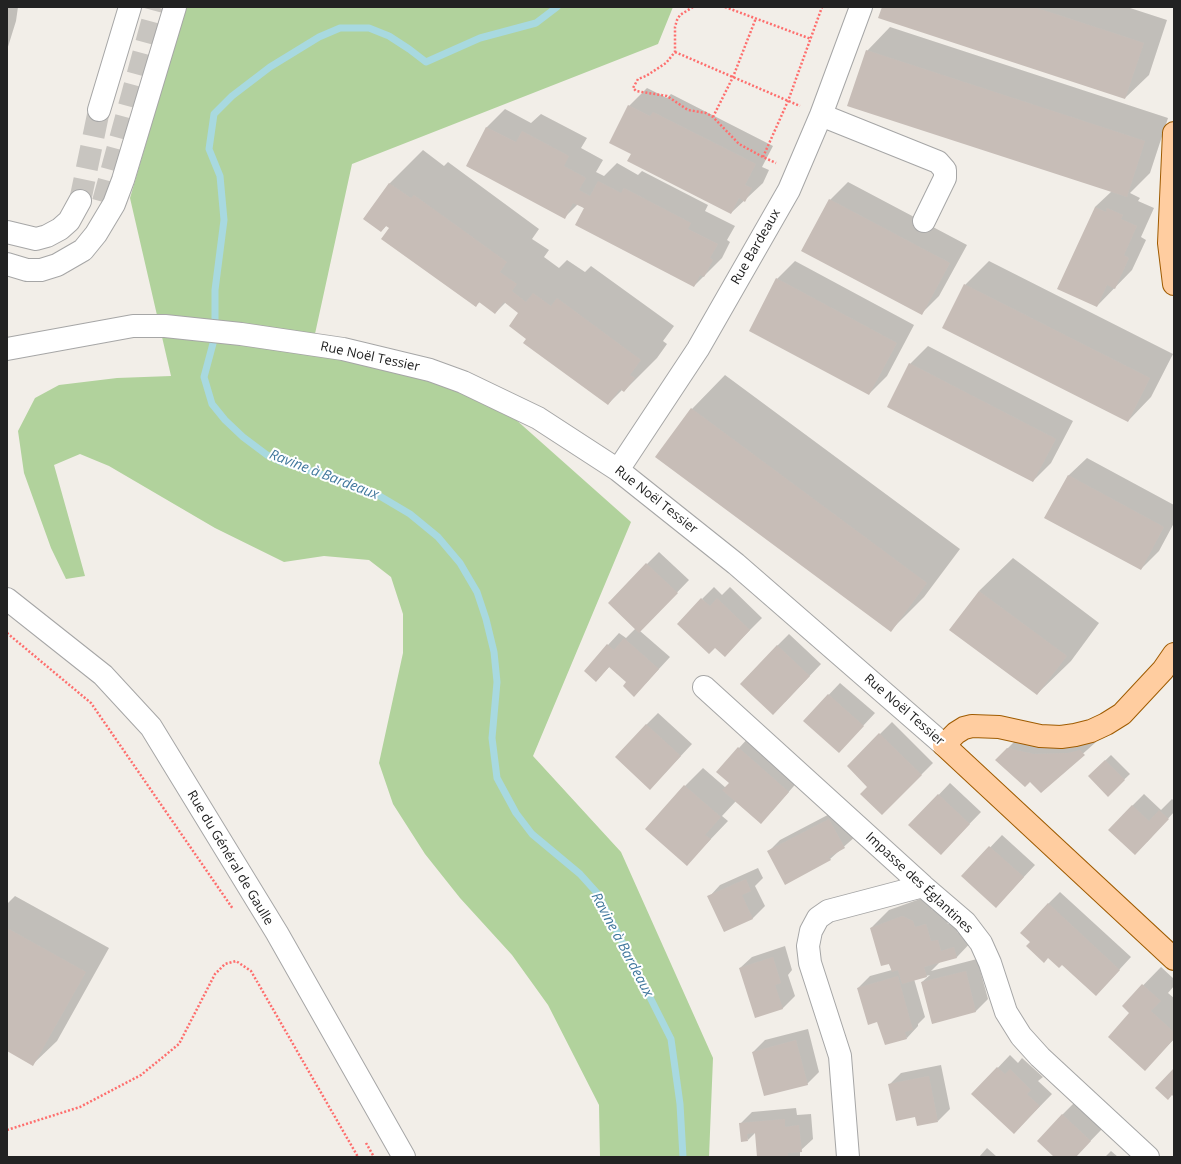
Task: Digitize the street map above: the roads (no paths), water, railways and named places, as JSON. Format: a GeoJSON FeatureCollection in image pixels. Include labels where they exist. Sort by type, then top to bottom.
{"type":"FeatureCollection","features":[{"type":"Feature","properties":{"kind":"main road"},"geometry":{"type":"LineString","coordinates":[[1174,132],[1170,243],[1174,284]]}},
{"type":"Feature","properties":{"kind":"main road"},"geometry":{"type":"LineString","coordinates":[[944,745],[956,733],[964,728],[972,726],[999,727],[1040,736],[1075,735],[1091,731],[1106,724],[1128,708],[1163,670],[1174,654]]}},
{"type":"Feature","properties":{"kind":"main road","name":"Rue Noël Tessier"},"geometry":{"type":"LineString","coordinates":[[944,745],[1174,959]]}},
{"type":"Feature","properties":{"kind":"street"},"geometry":{"type":"LineString","coordinates":[[99,110],[130,7]]}},
{"type":"Feature","properties":{"kind":"street"},"geometry":{"type":"LineString","coordinates":[[7,264],[27,270],[41,270],[57,265],[83,250],[96,234],[114,204],[124,180],[175,7]]}},
{"type":"Feature","properties":{"kind":"street","name":"Rue Bardeaux"},"geometry":{"type":"LineString","coordinates":[[618,470],[698,349],[789,190],[821,115],[861,7]]}},
{"type":"Feature","properties":{"kind":"street"},"geometry":{"type":"LineString","coordinates":[[821,115],[938,162],[945,170],[945,178],[924,221]]}},
{"type":"Feature","properties":{"kind":"street"},"geometry":{"type":"LineString","coordinates":[[7,232],[36,239],[47,236],[60,229],[69,221],[80,202]]}},
{"type":"Feature","properties":{"kind":"street"},"geometry":{"type":"LineString","coordinates":[[96,234],[103,202]]}},
{"type":"Feature","properties":{"kind":"street","name":"Rue Noël Tessier"},"geometry":{"type":"LineString","coordinates":[[7,350],[133,326],[165,326],[242,334],[343,349],[430,370],[463,382],[538,418],[618,470],[736,564],[944,745]]}},
{"type":"Feature","properties":{"kind":"street","name":"Rue du Général de Gaulle"},"geometry":{"type":"LineString","coordinates":[[7,599],[103,674],[151,727],[277,933],[404,1157]]}},
{"type":"Feature","properties":{"kind":"street","name":"Impasse des Églantines"},"geometry":{"type":"LineString","coordinates":[[704,687],[923,886],[965,922],[981,942],[990,963],[1006,1012],[1021,1036],[1040,1057],[1148,1157]]}},
{"type":"Feature","properties":{"kind":"street"},"geometry":{"type":"LineString","coordinates":[[848,1157],[840,1056],[810,963],[808,946],[811,931],[818,918],[828,911],[923,886]]}},
{"type":"Feature","properties":{"kind":"waterway","name":"Ravine à Bardeaux"},"geometry":{"type":"LineString","coordinates":[[557,7],[536,23],[480,38],[426,62],[389,36],[369,28],[340,28],[319,37],[270,67],[232,96],[214,114],[209,149],[220,176],[224,220],[215,290],[215,336],[204,377],[212,404],[225,420],[243,437],[267,455],[284,463],[348,482],[378,495],[410,514],[438,537],[460,563],[477,592],[486,619],[494,652],[497,682],[492,738],[497,778],[516,813],[532,834],[580,874],[598,894],[671,1039],[680,1104],[683,1157]]}},
{"type":"Feature","properties":{"kind":"tunnel"},"geometry":{"type":"LineString","coordinates":[[103,202],[156,7]]}},
{"type":"Feature","properties":{"kind":"tunnel"},"geometry":{"type":"LineString","coordinates":[[80,201],[99,110]]}}]}
